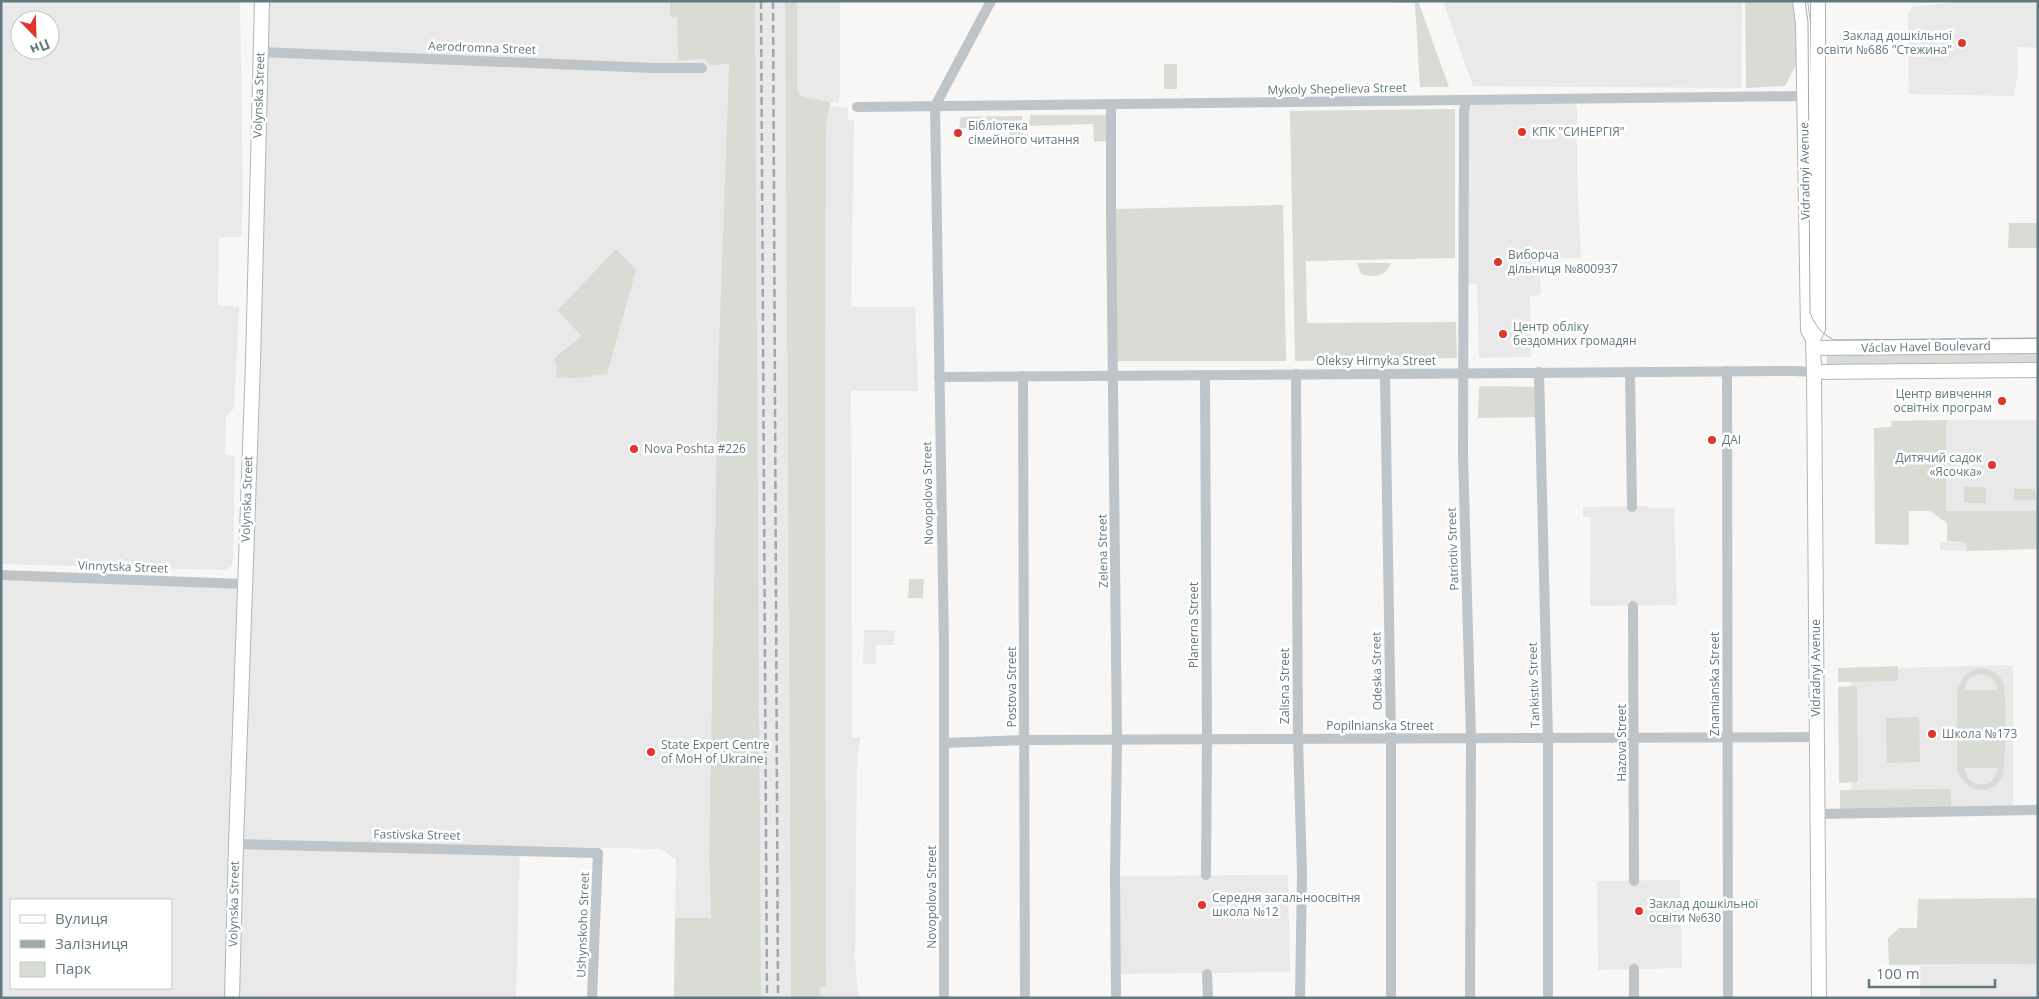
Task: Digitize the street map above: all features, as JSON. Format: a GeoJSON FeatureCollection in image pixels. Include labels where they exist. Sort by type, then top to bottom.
{"type":"FeatureCollection","features":[{"type":"Feature","properties":{"kind":"main road","name":"Volynska Street"},"geometry":{"type":"LineString","coordinates":[[232,998],[253,362],[262,1]]}},
{"type":"Feature","properties":{"kind":"main road","name":"Vidradnyi Avenue"},"geometry":{"type":"LineString","coordinates":[[1800,1],[1803,24],[1808,330],[1813,344],[1814,372],[1819,998]]}},
{"type":"Feature","properties":{"kind":"main road","name":"Vidradnyi Avenue"},"geometry":{"type":"LineString","coordinates":[[1813,344],[1818,329],[1818,1]]}},
{"type":"Feature","properties":{"kind":"main road","name":"Václav Havel Boulevard"},"geometry":{"type":"LineString","coordinates":[[1813,344],[2038,346]]}},
{"type":"Feature","properties":{"kind":"main road","name":"Václav Havel Boulevard"},"geometry":{"type":"LineString","coordinates":[[1814,372],[2038,370]]}},
{"type":"Feature","properties":{"kind":"street","name":"Novopolova Street"},"geometry":{"type":"LineString","coordinates":[[944,998],[944,743],[935,106],[991,1]]}},
{"type":"Feature","properties":{"kind":"street","name":"Aerodromna Street"},"geometry":{"type":"LineString","coordinates":[[261,52],[654,68],[702,68]]}},
{"type":"Feature","properties":{"kind":"street","name":"Mykoly Shepelieva Street"},"geometry":{"type":"LineString","coordinates":[[857,107],[1818,96]]}},
{"type":"Feature","properties":{"kind":"street","name":"Patriotiv Street"},"geometry":{"type":"LineString","coordinates":[[1466,100],[1464,120],[1463,456],[1471,738],[1470,998]]}},
{"type":"Feature","properties":{"kind":"street","name":"Zelena Street"},"geometry":{"type":"LineString","coordinates":[[1111,104],[1117,740],[1116,998]]}},
{"type":"Feature","properties":{"kind":"street","name":"Znamianska Street"},"geometry":{"type":"LineString","coordinates":[[1727,371],[1728,998]]}},
{"type":"Feature","properties":{"kind":"street","name":"Oleksy Hirnyka Street"},"geometry":{"type":"LineString","coordinates":[[939,377],[1539,372],[1814,372]]}},
{"type":"Feature","properties":{"kind":"street","name":"Tankistiv Street"},"geometry":{"type":"LineString","coordinates":[[1539,372],[1548,739],[1548,998]]}},
{"type":"Feature","properties":{"kind":"street"},"geometry":{"type":"LineString","coordinates":[[1630,372],[1632,507]]}},
{"type":"Feature","properties":{"kind":"street","name":"Zalisna Street"},"geometry":{"type":"LineString","coordinates":[[1296,374],[1298,739],[1302,873],[1300,998]]}},
{"type":"Feature","properties":{"kind":"street","name":"Odeska Street"},"geometry":{"type":"LineString","coordinates":[[1385,374],[1391,738],[1392,998]]}},
{"type":"Feature","properties":{"kind":"street","name":"Planerna Street"},"geometry":{"type":"LineString","coordinates":[[1205,375],[1206,875]]}},
{"type":"Feature","properties":{"kind":"street","name":"Postova Street"},"geometry":{"type":"LineString","coordinates":[[1022,376],[1025,740],[1024,998]]}},
{"type":"Feature","properties":{"kind":"street","name":"Vinnytska Street"},"geometry":{"type":"LineString","coordinates":[[1,575],[245,584]]}},
{"type":"Feature","properties":{"kind":"street","name":"Hazova Street"},"geometry":{"type":"LineString","coordinates":[[1633,606],[1635,737],[1634,880]]}},
{"type":"Feature","properties":{"kind":"street","name":"Popilnianska Street"},"geometry":{"type":"LineString","coordinates":[[944,743],[1025,740],[1817,737]]}},
{"type":"Feature","properties":{"kind":"street"},"geometry":{"type":"LineString","coordinates":[[1818,814],[2038,810]]}},
{"type":"Feature","properties":{"kind":"street","name":"Fastivska Street"},"geometry":{"type":"LineString","coordinates":[[236,844],[598,853]]}},
{"type":"Feature","properties":{"kind":"street","name":"Ushynskoho Street"},"geometry":{"type":"LineString","coordinates":[[592,998],[598,853]]}},
{"type":"Feature","properties":{"kind":"street"},"geometry":{"type":"LineString","coordinates":[[1634,969],[1634,998]]}},
{"type":"Feature","properties":{"kind":"street"},"geometry":{"type":"LineString","coordinates":[[1207,974],[1208,998]]}},
{"type":"Feature","properties":{"kind":"shaded area"},"geometry":{"type":"Polygon","coordinates":[[[1,1],[240,1],[243,200],[241,237],[219,237],[218,305],[239,307],[234,408],[226,417],[225,455],[235,456],[233,554],[232,566],[224,570],[1,564],[1,1]]]}},
{"type":"Feature","properties":{"kind":"shaded area"},"geometry":{"type":"Polygon","coordinates":[[[269,1],[724,1],[729,69],[709,859],[711,918],[675,918],[676,859],[661,849],[520,846],[516,998],[1,998],[1,578],[239,588],[252,572],[269,1]]]}},
{"type":"Feature","properties":{"kind":"shaded area"},"geometry":{"type":"Polygon","coordinates":[[[755,1],[785,1],[791,998],[761,998],[755,1]]]}},
{"type":"Feature","properties":{"kind":"shaded area"},"geometry":{"type":"Polygon","coordinates":[[[797,1],[840,1],[840,95],[838,103],[804,97],[799,94],[797,87],[797,1]]]}},
{"type":"Feature","properties":{"kind":"shaded area"},"geometry":{"type":"Polygon","coordinates":[[[1443,1],[1742,1],[1741,88],[1473,86],[1443,1]]]}},
{"type":"Feature","properties":{"kind":"shaded area","name":"Заклад дошкільної освіти №686 \"Стежина\""},"geometry":{"type":"Polygon","coordinates":[[[1949,1],[2038,1],[2038,48],[2017,47],[2018,72],[2014,96],[1909,94],[1908,14],[1912,7],[1949,3],[1949,1]]]}},
{"type":"Feature","properties":{"kind":"shaded area"},"geometry":{"type":"Polygon","coordinates":[[[1474,104],[1575,104],[1577,109],[1577,175],[1581,258],[1539,258],[1541,295],[1530,296],[1531,357],[1479,358],[1477,284],[1467,284],[1469,107],[1474,104]]]}},
{"type":"Feature","properties":{"kind":"shaded area"},"geometry":{"type":"Polygon","coordinates":[[[831,106],[848,108],[848,120],[854,121],[851,307],[915,307],[918,391],[851,391],[852,737],[861,737],[857,757],[855,957],[858,998],[821,998],[820,988],[826,986],[826,125],[831,106]]]}},
{"type":"Feature","properties":{"kind":"shaded area","name":"Дитячий садок «Ясочка»"},"geometry":{"type":"Polygon","coordinates":[[[1946,420],[2038,420],[2038,511],[1946,511],[1946,420]]]}},
{"type":"Feature","properties":{"kind":"shaded area"},"geometry":{"type":"Polygon","coordinates":[[[1647,506],[1648,508],[1674,508],[1677,605],[1590,606],[1591,517],[1583,517],[1583,507],[1647,506]]]}},
{"type":"Feature","properties":{"kind":"shaded area"},"geometry":{"type":"Polygon","coordinates":[[[1940,542],[1967,543],[1967,551],[1940,550],[1940,542]]]}},
{"type":"Feature","properties":{"kind":"shaded area"},"geometry":{"type":"Polygon","coordinates":[[[864,630],[895,630],[894,645],[876,645],[876,664],[863,664],[864,630]]]}},
{"type":"Feature","properties":{"kind":"shaded area","name":"Школа №173"},"geometry":{"type":"Polygon","coordinates":[[[2013,665],[2013,806],[1851,809],[1851,669],[2013,665]]]}},
{"type":"Feature","properties":{"kind":"shaded area","name":"Середня загальноосвітня школа №12"},"geometry":{"type":"Polygon","coordinates":[[[1288,875],[1290,972],[1116,974],[1115,876],[1288,875]]]}},
{"type":"Feature","properties":{"kind":"shaded area","name":"Заклад дошкільної освіти №630"},"geometry":{"type":"Polygon","coordinates":[[[1680,880],[1682,968],[1598,970],[1597,881],[1680,880]]]}},
{"type":"Feature","properties":{"kind":"shaded area"},"geometry":{"type":"Polygon","coordinates":[[[2038,964],[2038,998],[1920,998],[1920,966],[2038,964]]]}},
{"type":"Feature","properties":{"kind":"green space"},"geometry":{"type":"Polygon","coordinates":[[[670,1],[755,1],[761,998],[674,998],[675,918],[711,918],[709,859],[718,374],[729,64],[710,65],[704,59],[678,60],[677,17],[670,17],[670,1]]]}},
{"type":"Feature","properties":{"kind":"green space"},"geometry":{"type":"Polygon","coordinates":[[[785,1],[797,1],[797,87],[799,94],[804,97],[831,102],[826,125],[826,986],[820,988],[821,998],[791,998],[785,1]]]}},
{"type":"Feature","properties":{"kind":"green space"},"geometry":{"type":"Polygon","coordinates":[[[1395,1],[1418,1],[1449,87],[1420,87],[1415,3],[1395,3],[1395,1]]]}},
{"type":"Feature","properties":{"kind":"green space"},"geometry":{"type":"Polygon","coordinates":[[[1745,1],[1796,1],[1797,63],[1785,86],[1746,88],[1745,1]]]}},
{"type":"Feature","properties":{"kind":"green space"},"geometry":{"type":"Polygon","coordinates":[[[1164,64],[1177,64],[1177,89],[1164,89],[1164,64]]]}},
{"type":"Feature","properties":{"kind":"green space"},"geometry":{"type":"Polygon","coordinates":[[[1455,109],[1455,258],[1306,261],[1307,323],[1456,322],[1457,358],[1295,361],[1290,111],[1455,109]]]}},
{"type":"Feature","properties":{"kind":"green space"},"geometry":{"type":"Polygon","coordinates":[[[1030,115],[1107,115],[1107,141],[1094,142],[1093,124],[1029,126],[1030,115]]]}},
{"type":"Feature","properties":{"kind":"green space"},"geometry":{"type":"Polygon","coordinates":[[[1022,116],[1024,145],[1011,146],[1009,127],[959,128],[961,117],[1022,116]]]}},
{"type":"Feature","properties":{"kind":"green space"},"geometry":{"type":"Polygon","coordinates":[[[1283,205],[1286,361],[1116,361],[1114,209],[1283,205]]]}},
{"type":"Feature","properties":{"kind":"green space"},"geometry":{"type":"Polygon","coordinates":[[[2009,223],[2038,223],[2038,248],[2008,248],[2009,223]]]}},
{"type":"Feature","properties":{"kind":"green space"},"geometry":{"type":"Polygon","coordinates":[[[616,249],[636,270],[607,374],[576,378],[556,377],[557,367],[554,359],[581,336],[558,310],[616,249]]]}},
{"type":"Feature","properties":{"kind":"green space"},"geometry":{"type":"Polygon","coordinates":[[[1357,263],[1391,263],[1383,274],[1370,276],[1361,274],[1357,263]]]}},
{"type":"Feature","properties":{"kind":"green space"},"geometry":{"type":"Polygon","coordinates":[[[2038,351],[2038,367],[1827,366],[1827,355],[1831,353],[2038,351]]]}},
{"type":"Feature","properties":{"kind":"green space"},"geometry":{"type":"Polygon","coordinates":[[[1479,387],[1537,387],[1537,417],[1478,418],[1479,387]]]}},
{"type":"Feature","properties":{"kind":"green space"},"geometry":{"type":"Polygon","coordinates":[[[1946,420],[1946,511],[2038,511],[2038,549],[1967,551],[1967,543],[1947,541],[1947,523],[1930,511],[1909,511],[1909,545],[1875,544],[1874,428],[1891,427],[1891,421],[1946,420]]]}},
{"type":"Feature","properties":{"kind":"green space"},"geometry":{"type":"Polygon","coordinates":[[[1964,487],[1986,487],[1986,503],[1964,503],[1964,487]]]}},
{"type":"Feature","properties":{"kind":"green space"},"geometry":{"type":"Polygon","coordinates":[[[2014,489],[2035,489],[2036,500],[2014,500],[2014,489]]]}},
{"type":"Feature","properties":{"kind":"green space"},"geometry":{"type":"Polygon","coordinates":[[[909,579],[924,579],[923,598],[908,598],[909,579]]]}},
{"type":"Feature","properties":{"kind":"green space"},"geometry":{"type":"Polygon","coordinates":[[[1898,666],[1898,681],[1838,682],[1838,668],[1898,666]]]}},
{"type":"Feature","properties":{"kind":"green space"},"geometry":{"type":"Polygon","coordinates":[[[1977,668],[1985,669],[1998,675],[2003,682],[2005,730],[2002,777],[1997,784],[1984,790],[1970,787],[1964,782],[1957,768],[1957,690],[1964,676],[1977,668]],[[1978,674],[1968,679],[1964,690],[1998,690],[1996,683],[1991,678],[1978,674]],[[1964,768],[1968,779],[1977,784],[1990,782],[1994,779],[1998,769],[1997,768],[1964,768]]]}},
{"type":"Feature","properties":{"kind":"green space"},"geometry":{"type":"Polygon","coordinates":[[[1857,686],[1858,782],[1839,783],[1838,687],[1857,686]]]}},
{"type":"Feature","properties":{"kind":"green space"},"geometry":{"type":"Polygon","coordinates":[[[1919,717],[1920,762],[1887,763],[1886,718],[1919,717]]]}},
{"type":"Feature","properties":{"kind":"green space"},"geometry":{"type":"Polygon","coordinates":[[[1951,789],[1951,809],[1840,811],[1840,790],[1951,789]]]}},
{"type":"Feature","properties":{"kind":"green space"},"geometry":{"type":"Polygon","coordinates":[[[2038,898],[2038,964],[1889,965],[1888,938],[1899,928],[1917,928],[1918,899],[2038,898]]]}},
{"type":"Feature","properties":{"kind":"tram line"},"geometry":{"type":"LineString","coordinates":[[1805,1],[1808,22],[1810,313],[1817,326],[1834,340],[2038,338]]}},
{"type":"Feature","properties":{"kind":"railway"},"geometry":{"type":"LineString","coordinates":[[761,1],[767,998]]}},
{"type":"Feature","properties":{"kind":"railway"},"geometry":{"type":"LineString","coordinates":[[773,1],[778,998]]}},
{"type":"Feature","properties":{"kind":"place","name":"Заклад дошкільної освіти №686 \"Стежина\""},"geometry":{"type":"Point","coordinates":[1962,43]}},
{"type":"Feature","properties":{"kind":"place","name":"КПК \"СИНЕРГІЯ\""},"geometry":{"type":"Point","coordinates":[1522,132]}},
{"type":"Feature","properties":{"kind":"place","name":"Бібліотека сімейного читання"},"geometry":{"type":"Point","coordinates":[958,133]}},
{"type":"Feature","properties":{"kind":"place","name":"Виборча дільниця №800937"},"geometry":{"type":"Point","coordinates":[1498,262]}},
{"type":"Feature","properties":{"kind":"place","name":"Центр обліку бездомних громадян"},"geometry":{"type":"Point","coordinates":[1503,334]}},
{"type":"Feature","properties":{"kind":"place","name":"Центр вивчення освітніх програм"},"geometry":{"type":"Point","coordinates":[2002,401]}},
{"type":"Feature","properties":{"kind":"place","name":"ДАІ"},"geometry":{"type":"Point","coordinates":[1712,440]}},
{"type":"Feature","properties":{"kind":"place","name":"Nova Poshta #226"},"geometry":{"type":"Point","coordinates":[634,449]}},
{"type":"Feature","properties":{"kind":"place","name":"Дитячий садок «Ясочка»"},"geometry":{"type":"Point","coordinates":[1992,465]}},
{"type":"Feature","properties":{"kind":"place","name":"Школа №173"},"geometry":{"type":"Point","coordinates":[1932,734]}},
{"type":"Feature","properties":{"kind":"place","name":"State Expert Centre of MoH of Ukraine"},"geometry":{"type":"Point","coordinates":[651,752]}},
{"type":"Feature","properties":{"kind":"place","name":"Середня загальноосвітня школа №12"},"geometry":{"type":"Point","coordinates":[1202,905]}},
{"type":"Feature","properties":{"kind":"place","name":"Заклад дошкільної освіти №630"},"geometry":{"type":"Point","coordinates":[1639,911]}}]}
